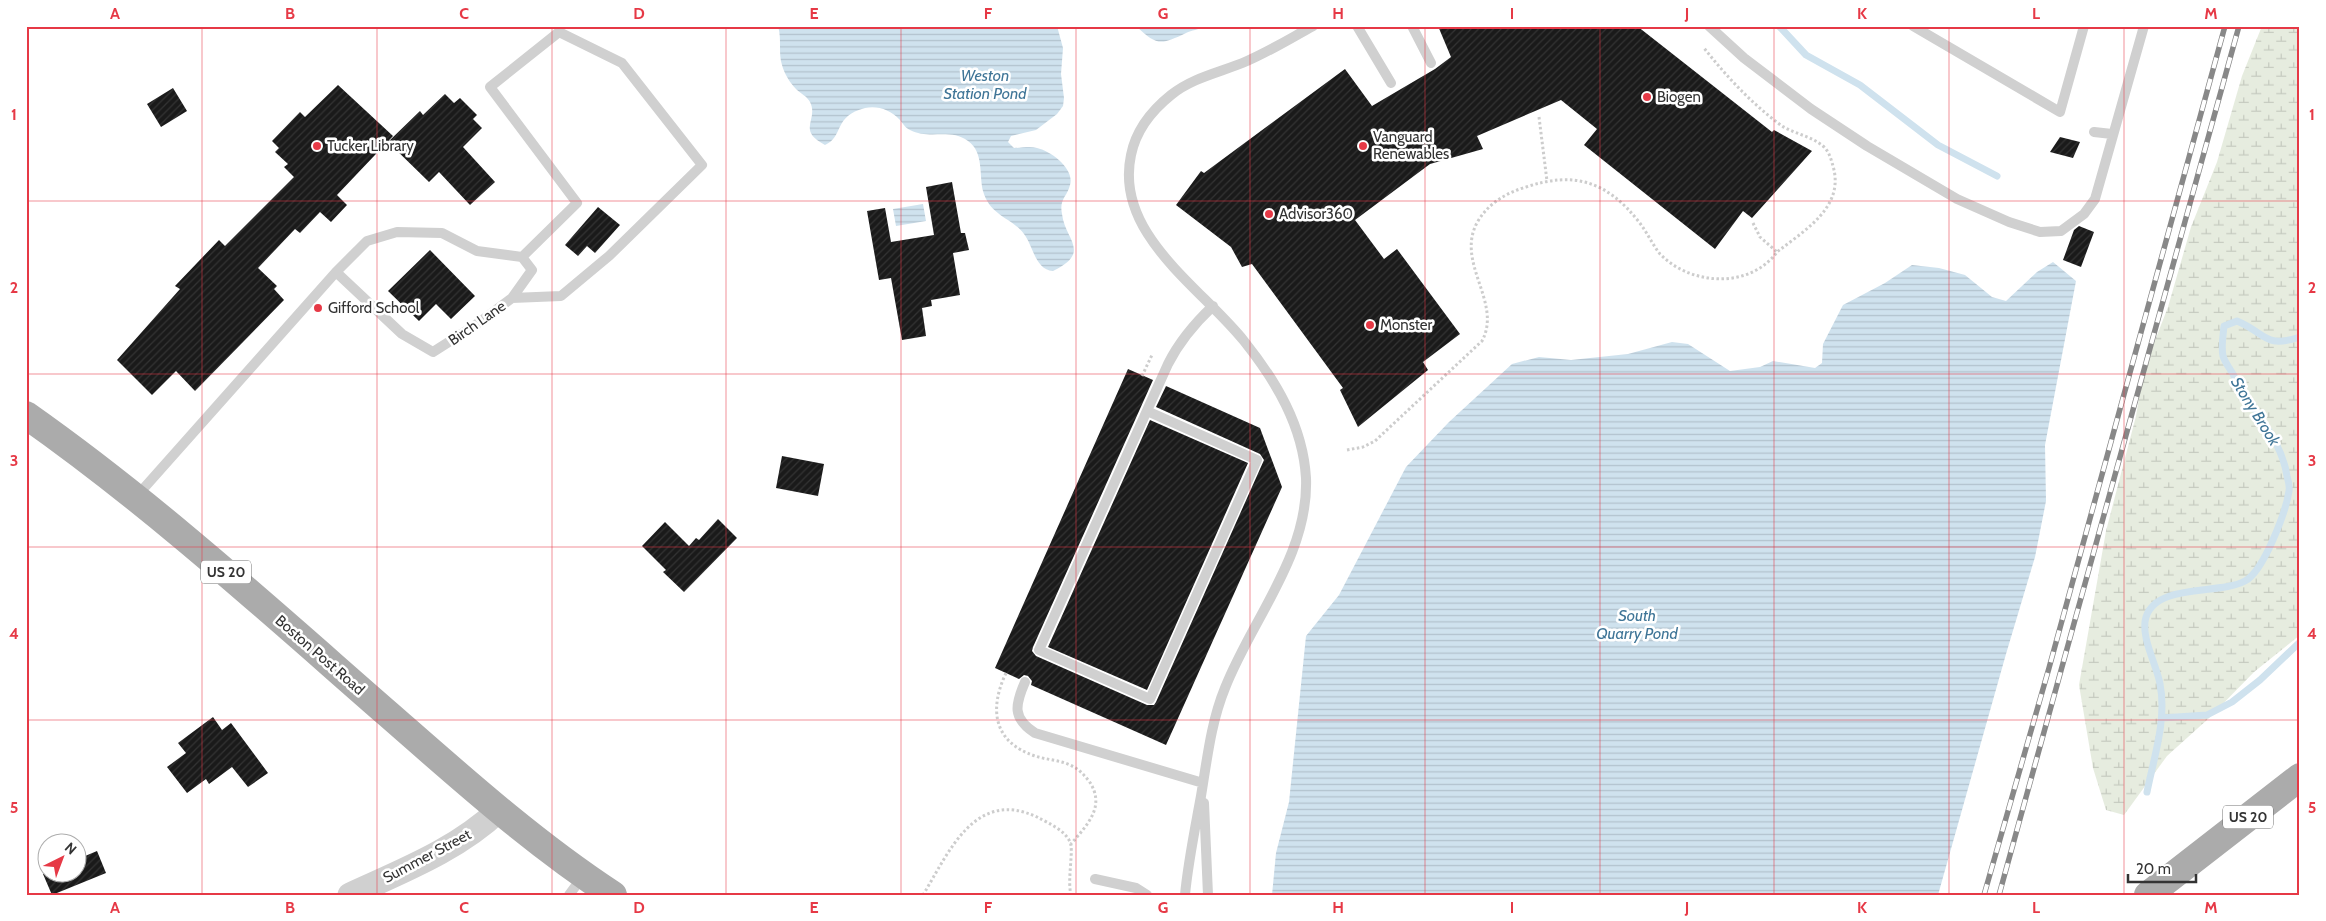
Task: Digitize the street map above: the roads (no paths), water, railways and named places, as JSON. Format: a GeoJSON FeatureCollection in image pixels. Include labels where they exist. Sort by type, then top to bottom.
{"type":"FeatureCollection","features":[{"type":"Feature","properties":{"kind":"main road","name":"Boston Post Road"},"geometry":{"type":"LineString","coordinates":[[26,415],[136,498],[210,558],[499,810],[576,885],[614,895]]}},
{"type":"Feature","properties":{"kind":"main road","name":"US 20"},"geometry":{"type":"LineString","coordinates":[[2148,895],[2300,777]]}},
{"type":"Feature","properties":{"kind":"main road"},"geometry":{"type":"LineString","coordinates":[[2178,895],[2196,856]]}},
{"type":"Feature","properties":{"kind":"street","name":"Summer Street"},"geometry":{"type":"LineString","coordinates":[[350,895],[447,848],[472,832],[499,810]]}},
{"type":"Feature","properties":{"kind":"lane"},"geometry":{"type":"LineString","coordinates":[[1185,895],[1203,783],[1223,691],[1237,658],[1286,566],[1297,539],[1304,507],[1306,478],[1301,447],[1293,418],[1279,391],[1243,340],[1164,256],[1149,236],[1130,196],[1128,176],[1134,140],[1143,124],[1156,108],[1187,84],[1249,60],[1313,26]]}},
{"type":"Feature","properties":{"kind":"lane"},"geometry":{"type":"LineString","coordinates":[[1357,26],[1391,83]]}},
{"type":"Feature","properties":{"kind":"lane"},"geometry":{"type":"LineString","coordinates":[[1412,26],[1431,63]]}},
{"type":"Feature","properties":{"kind":"lane"},"geometry":{"type":"LineString","coordinates":[[1709,26],[1744,58],[1811,110],[1867,146],[1957,199],[2010,222],[2040,232],[2062,231],[2084,214],[2095,199],[2144,26]]}},
{"type":"Feature","properties":{"kind":"lane"},"geometry":{"type":"LineString","coordinates":[[1912,26],[2060,112],[2084,26]]}},
{"type":"Feature","properties":{"kind":"lane"},"geometry":{"type":"LineString","coordinates":[[136,498],[336,272],[367,241],[397,232],[442,233],[477,251],[522,257],[577,203],[490,87],[558,32],[622,63],[702,165],[609,256],[561,296],[512,298]]}},
{"type":"Feature","properties":{"kind":"lane"},"geometry":{"type":"LineString","coordinates":[[2094,132],[2112,134]]}},
{"type":"Feature","properties":{"kind":"lane","name":"Birch Lane"},"geometry":{"type":"LineString","coordinates":[[336,272],[402,334],[433,352],[477,324],[512,298],[532,270],[522,257]]}},
{"type":"Feature","properties":{"kind":"lane"},"geometry":{"type":"LineString","coordinates":[[1147,411],[1257,460],[1150,699],[1039,650],[1147,411],[1177,347],[1213,306]]}},
{"type":"Feature","properties":{"kind":"lane"},"geometry":{"type":"LineString","coordinates":[[1025,682],[1017,709],[1022,723],[1036,733],[1203,783]]}},
{"type":"Feature","properties":{"kind":"lane"},"geometry":{"type":"LineString","coordinates":[[1203,783],[1208,895]]}},
{"type":"Feature","properties":{"kind":"lane"},"geometry":{"type":"LineString","coordinates":[[1095,879],[1136,888],[1147,895]]}},
{"type":"Feature","properties":{"kind":"water","name":"Weston Station Pond"},"geometry":{"type":"Polygon","coordinates":[[[778,26],[1057,26],[1063,48],[1061,74],[1063,106],[1057,114],[1036,130],[1011,136],[1008,142],[1014,148],[1034,147],[1049,153],[1061,162],[1069,173],[1070,185],[1062,201],[1061,209],[1064,223],[1073,245],[1074,251],[1071,258],[1053,271],[1047,270],[1038,262],[1024,234],[996,211],[986,199],[977,151],[968,141],[961,137],[947,134],[917,133],[907,128],[896,116],[888,111],[870,107],[848,116],[843,121],[835,137],[825,145],[816,140],[810,130],[812,108],[810,102],[792,84],[783,68],[780,56],[778,26]]]}},
{"type":"Feature","properties":{"kind":"water"},"geometry":{"type":"Polygon","coordinates":[[[1136,26],[1205,26],[1171,40],[1160,42],[1149,37],[1136,26]]]}},
{"type":"Feature","properties":{"kind":"water"},"geometry":{"type":"Polygon","coordinates":[[[923,204],[926,221],[896,226],[893,209],[923,204]]]}},
{"type":"Feature","properties":{"kind":"water","name":"South Quarry Pond"},"geometry":{"type":"Polygon","coordinates":[[[2053,262],[2076,281],[2045,445],[2046,501],[2035,557],[1938,895],[1272,895],[1276,853],[1289,802],[1306,636],[1339,595],[1406,467],[1449,422],[1512,364],[1539,357],[1571,360],[1628,354],[1672,342],[1688,344],[1730,371],[1760,367],[1773,361],[1815,368],[1822,363],[1823,344],[1843,305],[1885,283],[1912,265],[1939,268],[1965,275],[1992,297],[2006,301],[2037,272],[2053,262]]]}},
{"type":"Feature","properties":{"kind":"waterway"},"geometry":{"type":"LineString","coordinates":[[1779,26],[1806,55],[1860,85],[1938,145],[1997,176]]}},
{"type":"Feature","properties":{"kind":"waterway","name":"Stony Brook"},"geometry":{"type":"LineString","coordinates":[[2147,792],[2159,738],[2162,697],[2158,676],[2145,633],[2146,617],[2152,606],[2162,599],[2175,594],[2234,585],[2245,581],[2252,575],[2273,540],[2284,512],[2289,491],[2289,483],[2279,449],[2224,359],[2222,353],[2224,326],[2237,321],[2272,340],[2279,341],[2300,337]]}},
{"type":"Feature","properties":{"kind":"waterway"},"geometry":{"type":"LineString","coordinates":[[2162,718],[2207,715],[2232,702],[2260,680],[2300,642]]}},
{"type":"Feature","properties":{"kind":"railway"},"geometry":{"type":"LineString","coordinates":[[1984,895],[2049,668],[2225,26]]}},
{"type":"Feature","properties":{"kind":"railway"},"geometry":{"type":"LineString","coordinates":[[1999,895],[2239,26]]}},
{"type":"Feature","properties":{"kind":"place","name":"Biogen"},"geometry":{"type":"Point","coordinates":[1647,97]}},
{"type":"Feature","properties":{"kind":"place","name":"Tucker Library"},"geometry":{"type":"Point","coordinates":[317,146]}},
{"type":"Feature","properties":{"kind":"place","name":"Vanguard Renewables"},"geometry":{"type":"Point","coordinates":[1363,146]}},
{"type":"Feature","properties":{"kind":"place","name":"Advisor360"},"geometry":{"type":"Point","coordinates":[1269,214]}},
{"type":"Feature","properties":{"kind":"place","name":"Gifford School"},"geometry":{"type":"Point","coordinates":[318,308]}},
{"type":"Feature","properties":{"kind":"place","name":"Monster"},"geometry":{"type":"Point","coordinates":[1370,325]}}]}
